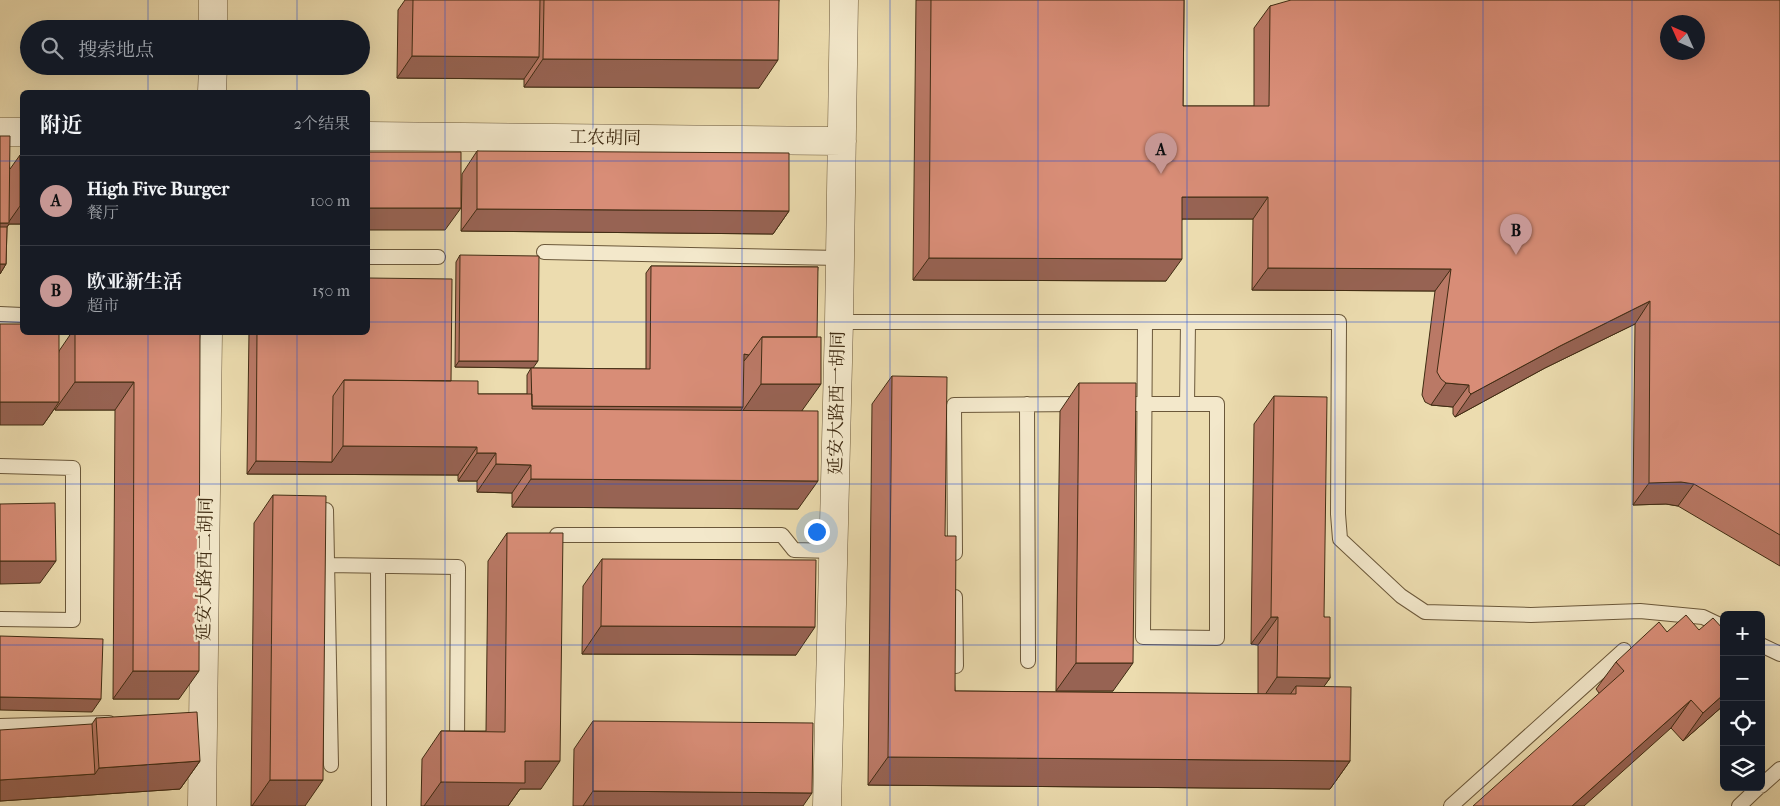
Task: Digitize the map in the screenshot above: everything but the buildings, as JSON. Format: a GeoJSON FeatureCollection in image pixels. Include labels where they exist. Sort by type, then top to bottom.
{"type":"FeatureCollection","features":[{"type":"Feature","properties":{"kind":"street"},"geometry":{"type":"LineString","coordinates":[[213,0],[213,20]]}},
{"type":"Feature","properties":{"kind":"street","name":"延安大路西一胡同"},"geometry":{"type":"LineString","coordinates":[[828,806],[844,0]]}},
{"type":"Feature","properties":{"kind":"street"},"geometry":{"type":"LineString","coordinates":[[212,75],[212,90]]}},
{"type":"Feature","properties":{"kind":"street"},"geometry":{"type":"LineString","coordinates":[[0,132],[20,132]]}},
{"type":"Feature","properties":{"kind":"street","name":"工农胡同"},"geometry":{"type":"LineString","coordinates":[[370,136],[842,141]]}},
{"type":"Feature","properties":{"kind":"street","name":"延安大路西二胡同"},"geometry":{"type":"LineString","coordinates":[[202,806],[198,720],[208,335]]}},
{"type":"Feature","properties":{"kind":"lane"},"geometry":{"type":"LineString","coordinates":[[544,252],[840,258]]}},
{"type":"Feature","properties":{"kind":"lane"},"geometry":{"type":"LineString","coordinates":[[370,256],[438,257]]}},
{"type":"Feature","properties":{"kind":"lane"},"geometry":{"type":"LineString","coordinates":[[0,314],[20,314]]}},
{"type":"Feature","properties":{"kind":"lane"},"geometry":{"type":"LineString","coordinates":[[839,322],[1339,322],[1338,514],[1340,539],[1401,596],[1425,612],[1532,615],[1640,611],[1703,618],[1720,625]]}},
{"type":"Feature","properties":{"kind":"lane"},"geometry":{"type":"LineString","coordinates":[[956,666],[954,404],[1144,404],[1187,404],[1217,404],[1217,638],[1143,637],[1144,404],[1145,322]]}},
{"type":"Feature","properties":{"kind":"lane"},"geometry":{"type":"LineString","coordinates":[[1187,404],[1188,322]]}},
{"type":"Feature","properties":{"kind":"lane"},"geometry":{"type":"LineString","coordinates":[[1027,404],[1028,661]]}},
{"type":"Feature","properties":{"kind":"lane"},"geometry":{"type":"LineString","coordinates":[[0,466],[73,468],[73,620],[0,619]]}},
{"type":"Feature","properties":{"kind":"lane"},"geometry":{"type":"LineString","coordinates":[[326,510],[331,764]]}},
{"type":"Feature","properties":{"kind":"lane"},"geometry":{"type":"LineString","coordinates":[[557,535],[782,535],[794,550],[834,551]]}},
{"type":"Feature","properties":{"kind":"lane"},"geometry":{"type":"LineString","coordinates":[[327,565],[458,567],[457,747]]}},
{"type":"Feature","properties":{"kind":"lane"},"geometry":{"type":"LineString","coordinates":[[378,567],[379,806]]}},
{"type":"Feature","properties":{"kind":"lane"},"geometry":{"type":"LineString","coordinates":[[1765,647],[1780,654]]}},
{"type":"Feature","properties":{"kind":"lane"},"geometry":{"type":"LineString","coordinates":[[1451,806],[1624,650]]}},
{"type":"Feature","properties":{"kind":"lane"},"geometry":{"type":"LineString","coordinates":[[0,726],[126,722]]}},
{"type":"Feature","properties":{"kind":"lane"},"geometry":{"type":"LineString","coordinates":[[1765,782],[1780,769]]}},
{"type":"Feature","properties":{"kind":"lane"},"geometry":{"type":"LineString","coordinates":[[1739,806],[1755,791]]}},
{"type":"Feature","properties":{"kind":"place","name":"High Five Burger"},"geometry":{"type":"Point","coordinates":[1161,174]}},
{"type":"Feature","properties":{"kind":"place","name":"欧亚新生活"},"geometry":{"type":"Point","coordinates":[1516,255]}}]}
